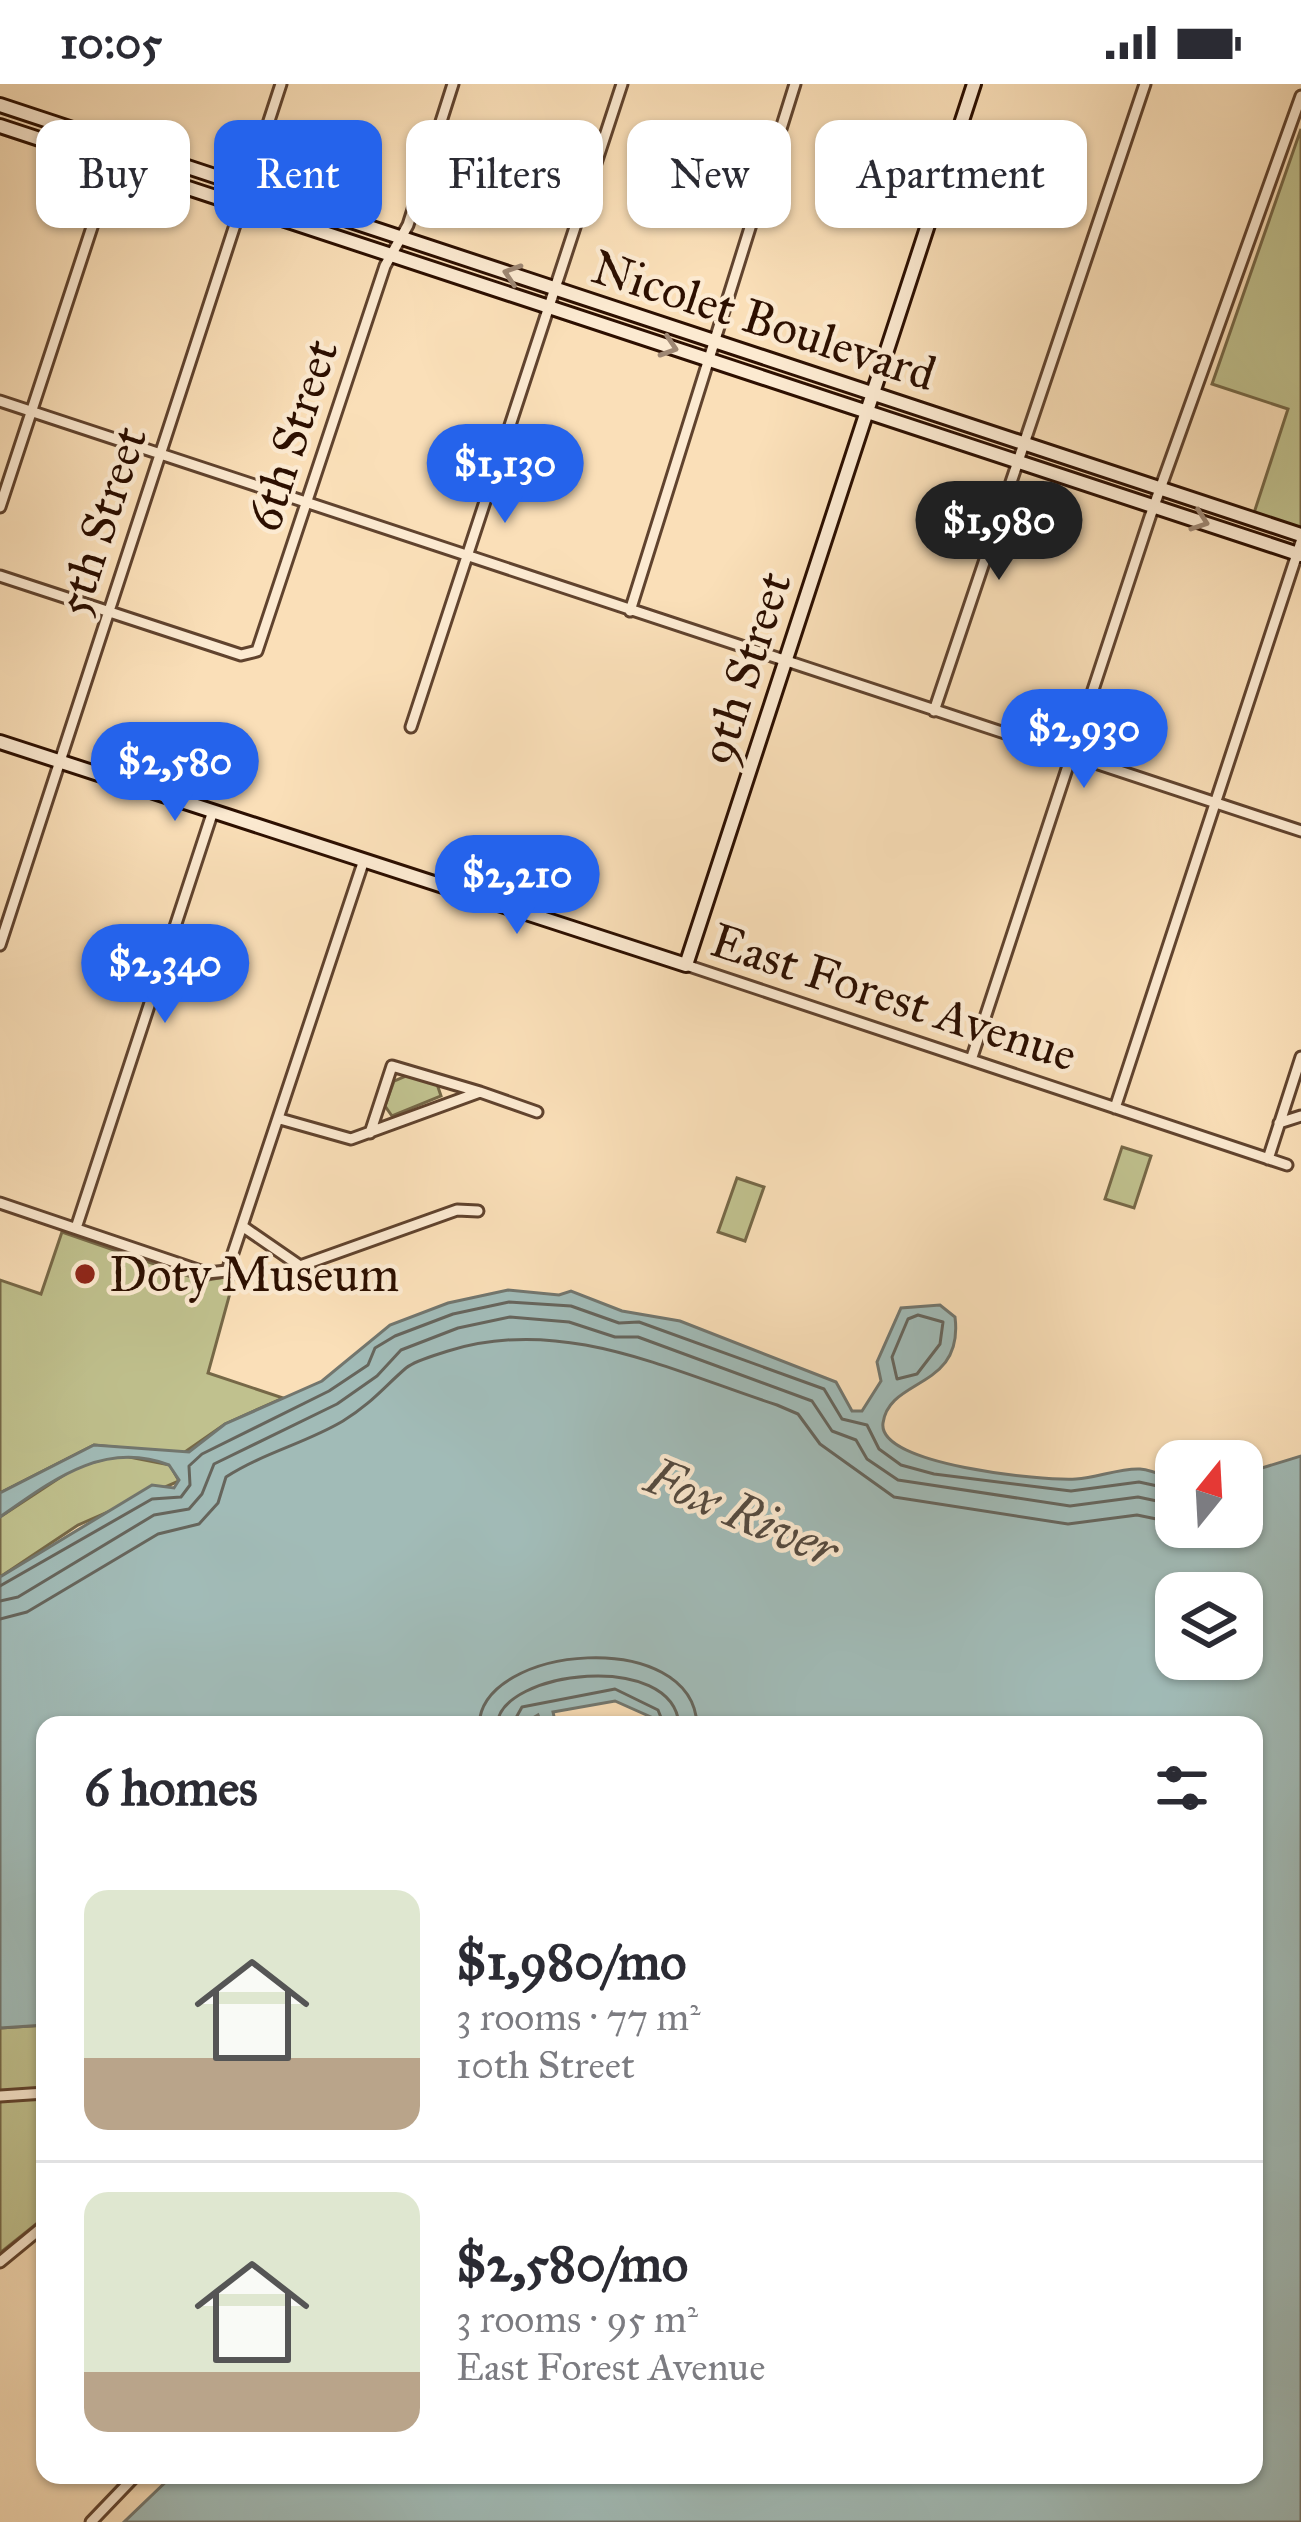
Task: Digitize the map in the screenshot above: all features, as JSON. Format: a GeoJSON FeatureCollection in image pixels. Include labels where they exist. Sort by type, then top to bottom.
{"type":"FeatureCollection","features":[{"type":"Feature","properties":{"kind":"street","name":"5th Street"},"geometry":{"type":"LineString","coordinates":[[270,120],[281,84]]}},
{"type":"Feature","properties":{"kind":"street","name":"6th Street"},"geometry":{"type":"LineString","coordinates":[[110,611],[241,655],[254,654],[453,84]]}},
{"type":"Feature","properties":{"kind":"street"},"geometry":{"type":"LineString","coordinates":[[411,727],[471,558],[622,84]]}},
{"type":"Feature","properties":{"kind":"street"},"geometry":{"type":"LineString","coordinates":[[630,611],[795,84]]}},
{"type":"Feature","properties":{"kind":"street","name":"9th Street"},"geometry":{"type":"LineString","coordinates":[[686,965],[974,84]]}},
{"type":"Feature","properties":{"kind":"street"},"geometry":{"type":"LineString","coordinates":[[934,711],[1145,84]]}},
{"type":"Feature","properties":{"kind":"street"},"geometry":{"type":"LineString","coordinates":[[971,1060],[1155,506],[1301,96]]}},
{"type":"Feature","properties":{"kind":"street","name":"Nicolet Boulevard"},"geometry":{"type":"LineString","coordinates":[[0,105],[45,120]]}},
{"type":"Feature","properties":{"kind":"street","name":"Nicolet Boulevard"},"geometry":{"type":"LineString","coordinates":[[0,126],[36,138]]}},
{"type":"Feature","properties":{"kind":"street"},"geometry":{"type":"LineString","coordinates":[[0,507],[92,228]]}},
{"type":"Feature","properties":{"kind":"street","name":"5th Street"},"geometry":{"type":"LineString","coordinates":[[0,945],[235,228]]}},
{"type":"Feature","properties":{"kind":"street","name":"Nicolet Boulevard"},"geometry":{"type":"LineString","coordinates":[[306,228],[1016,462],[1300,547]]}},
{"type":"Feature","properties":{"kind":"street","name":"Nicolet Boulevard"},"geometry":{"type":"LineString","coordinates":[[369,228],[1163,488],[1300,547]]}},
{"type":"Feature","properties":{"kind":"street"},"geometry":{"type":"LineString","coordinates":[[0,401],[1301,831]]}},
{"type":"Feature","properties":{"kind":"street"},"geometry":{"type":"LineString","coordinates":[[1115,1108],[1300,547]]}},
{"type":"Feature","properties":{"kind":"street"},"geometry":{"type":"LineString","coordinates":[[0,576],[110,611]]}},
{"type":"Feature","properties":{"kind":"street","name":"East Forest Avenue"},"geometry":{"type":"LineString","coordinates":[[0,742],[1287,1165]]}},
{"type":"Feature","properties":{"kind":"street"},"geometry":{"type":"LineString","coordinates":[[76,1228],[213,812]]}},
{"type":"Feature","properties":{"kind":"street"},"geometry":{"type":"LineString","coordinates":[[0,1203],[223,1274],[245,1228],[364,860]]}},
{"type":"Feature","properties":{"kind":"street"},"geometry":{"type":"LineString","coordinates":[[1268,1159],[1301,1057]]}},
{"type":"Feature","properties":{"kind":"street"},"geometry":{"type":"LineString","coordinates":[[370,1132],[392,1066],[537,1112]]}},
{"type":"Feature","properties":{"kind":"street"},"geometry":{"type":"LineString","coordinates":[[280,1119],[335,1138],[370,1132],[480,1092]]}},
{"type":"Feature","properties":{"kind":"street"},"geometry":{"type":"LineString","coordinates":[[1280,1123],[1301,1116]]}},
{"type":"Feature","properties":{"kind":"street"},"geometry":{"type":"LineString","coordinates":[[245,1228],[300,1266],[457,1210],[478,1211]]}},
{"type":"Feature","properties":{"kind":"street"},"geometry":{"type":"LineString","coordinates":[[0,2096],[36,2094]]}},
{"type":"Feature","properties":{"kind":"street"},"geometry":{"type":"LineString","coordinates":[[0,2262],[36,2232]]}},
{"type":"Feature","properties":{"kind":"street"},"geometry":{"type":"LineString","coordinates":[[91,2522],[127,2484]]}},
{"type":"Feature","properties":{"kind":"green space"},"geometry":{"type":"Polygon","coordinates":[[[1301,129],[1301,529],[1254,513],[1288,409],[1212,384],[1301,129]]]}},
{"type":"Feature","properties":{"kind":"green space"},"geometry":{"type":"Polygon","coordinates":[[[408,1075],[437,1084],[441,1096],[392,1116],[385,1106],[394,1081],[408,1075]]]}},
{"type":"Feature","properties":{"kind":"green space"},"geometry":{"type":"Polygon","coordinates":[[[1122,1147],[1151,1156],[1134,1208],[1105,1199],[1122,1147]]]}},
{"type":"Feature","properties":{"kind":"green space"},"geometry":{"type":"Polygon","coordinates":[[[737,1178],[764,1187],[745,1241],[718,1232],[737,1178]]]}},
{"type":"Feature","properties":{"kind":"green space"},"geometry":{"type":"Polygon","coordinates":[[[62,1232],[203,1281],[235,1275],[208,1373],[283,1398],[225,1424],[182,1454],[94,1445],[0,1493],[0,1280],[41,1294],[62,1232]]]}},
{"type":"Feature","properties":{"kind":"green space"},"geometry":{"type":"Polygon","coordinates":[[[119,1455],[170,1465],[179,1481],[78,1525],[0,1577],[0,1517],[76,1467],[119,1455]]]}},
{"type":"Feature","properties":{"kind":"green space"},"geometry":{"type":"Polygon","coordinates":[[[36,2026],[36,2224],[0,2253],[0,2028],[36,2026]]]}},
{"type":"Feature","properties":{"kind":"water","name":"Fox River"},"geometry":{"type":"Polygon","coordinates":[[[508,1290],[559,1295],[571,1291],[622,1311],[680,1321],[836,1382],[852,1411],[862,1411],[881,1381],[877,1362],[901,1308],[940,1305],[955,1317],[955,1341],[948,1358],[898,1397],[883,1423],[888,1438],[906,1450],[965,1468],[1031,1477],[1076,1479],[1132,1469],[1155,1472],[1155,1548],[1263,1548],[1263,1468],[1301,1456],[1301,2522],[124,2522],[164,2484],[1263,2484],[1263,1716],[649,1716],[615,1701],[553,1712],[554,1716],[36,1716],[36,2026],[0,2028],[0,1577],[152,1485],[174,1488],[179,1480],[169,1465],[123,1457],[80,1468],[0,1517],[0,1493],[94,1445],[189,1452],[225,1424],[322,1381],[390,1325],[448,1303],[508,1290]]]}},
{"type":"Feature","properties":{"kind":"place","name":"Doty Museum"},"geometry":{"type":"Point","coordinates":[85,1274]}}]}
